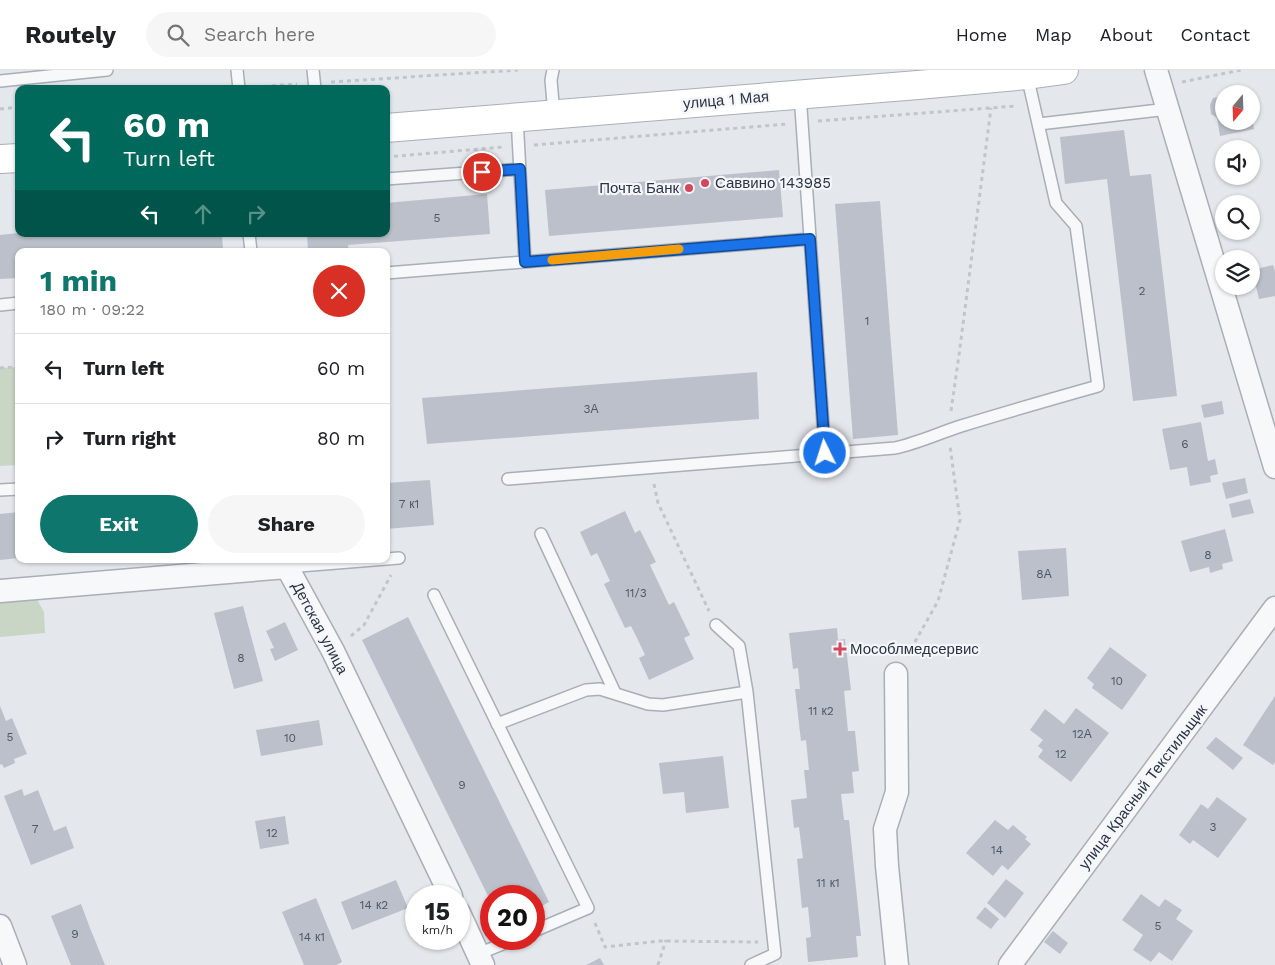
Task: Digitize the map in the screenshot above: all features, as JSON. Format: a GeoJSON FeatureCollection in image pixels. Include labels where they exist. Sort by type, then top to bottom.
{"type":"FeatureCollection","features":[{"type":"Feature","properties":{"kind":"street","name":"улица 1 Мая"},"geometry":{"type":"LineString","coordinates":[[390,128],[800,94],[917,81],[1028,75],[1064,70]]}},
{"type":"Feature","properties":{"kind":"street"},"geometry":{"type":"LineString","coordinates":[[1159,78],[1275,467]]}},
{"type":"Feature","properties":{"kind":"street"},"geometry":{"type":"LineString","coordinates":[[0,159],[15,158]]}},
{"type":"Feature","properties":{"kind":"street","name":"Детская улица"},"geometry":{"type":"LineString","coordinates":[[0,591],[287,567],[333,650],[446,885]]}},
{"type":"Feature","properties":{"kind":"street","name":"улица Красный Текстильщик"},"geometry":{"type":"LineString","coordinates":[[1010,965],[1275,608]]}},
{"type":"Feature","properties":{"kind":"street"},"geometry":{"type":"LineString","coordinates":[[896,674],[897,792],[885,829],[897,965]]}},
{"type":"Feature","properties":{"kind":"street"},"geometry":{"type":"LineString","coordinates":[[0,926],[15,965]]}},
{"type":"Feature","properties":{"kind":"street"},"geometry":{"type":"LineString","coordinates":[[470,936],[481,960]]}},
{"type":"Feature","properties":{"kind":"lane"},"geometry":{"type":"LineString","coordinates":[[0,81],[107,70]]}},
{"type":"Feature","properties":{"kind":"lane"},"geometry":{"type":"LineString","coordinates":[[237,70],[239,85]]}},
{"type":"Feature","properties":{"kind":"lane"},"geometry":{"type":"LineString","coordinates":[[313,70],[315,85]]}},
{"type":"Feature","properties":{"kind":"lane"},"geometry":{"type":"LineString","coordinates":[[553,70],[551,80],[554,114]]}},
{"type":"Feature","properties":{"kind":"lane"},"geometry":{"type":"LineString","coordinates":[[508,479],[895,448],[911,445],[948,430],[1024,406],[1098,386],[1076,226],[1056,203],[1028,75]]}},
{"type":"Feature","properties":{"kind":"lane"},"geometry":{"type":"LineString","coordinates":[[800,94],[825,453]]}},
{"type":"Feature","properties":{"kind":"lane"},"geometry":{"type":"LineString","coordinates":[[1038,124],[1168,109]]}},
{"type":"Feature","properties":{"kind":"lane"},"geometry":{"type":"LineString","coordinates":[[517,118],[525,262]]}},
{"type":"Feature","properties":{"kind":"lane"},"geometry":{"type":"LineString","coordinates":[[390,179],[520,169]]}},
{"type":"Feature","properties":{"kind":"lane"},"geometry":{"type":"LineString","coordinates":[[390,273],[810,239]]}},
{"type":"Feature","properties":{"kind":"lane"},"geometry":{"type":"LineString","coordinates":[[0,305],[15,303]]}},
{"type":"Feature","properties":{"kind":"lane"},"geometry":{"type":"LineString","coordinates":[[0,490],[15,489]]}},
{"type":"Feature","properties":{"kind":"lane"},"geometry":{"type":"LineString","coordinates":[[541,534],[615,694]]}},
{"type":"Feature","properties":{"kind":"lane"},"geometry":{"type":"LineString","coordinates":[[390,559],[399,558]]}},
{"type":"Feature","properties":{"kind":"lane"},"geometry":{"type":"LineString","coordinates":[[287,567],[337,563]]}},
{"type":"Feature","properties":{"kind":"lane"},"geometry":{"type":"LineString","coordinates":[[434,595],[588,908],[545,926]]}},
{"type":"Feature","properties":{"kind":"lane"},"geometry":{"type":"LineString","coordinates":[[716,625],[739,646],[747,692],[775,954],[751,965]]}},
{"type":"Feature","properties":{"kind":"lane"},"geometry":{"type":"LineString","coordinates":[[497,724],[586,690],[600,689],[648,704],[663,705],[747,692]]}},
{"type":"Feature","properties":{"kind":"lane"},"geometry":{"type":"LineString","coordinates":[[481,960],[497,950]]}},
{"type":"Feature","properties":{"kind":"path"},"geometry":{"type":"LineString","coordinates":[[328,85],[518,70]]}},
{"type":"Feature","properties":{"kind":"path"},"geometry":{"type":"LineString","coordinates":[[1159,78],[1240,70]]}},
{"type":"Feature","properties":{"kind":"path"},"geometry":{"type":"LineString","coordinates":[[390,157],[1034,104]]}},
{"type":"Feature","properties":{"kind":"path"},"geometry":{"type":"LineString","coordinates":[[0,108],[15,107]]}},
{"type":"Feature","properties":{"kind":"path"},"geometry":{"type":"LineString","coordinates":[[896,674],[938,602],[960,520],[948,430],[990,108]]}},
{"type":"Feature","properties":{"kind":"path"},"geometry":{"type":"LineString","coordinates":[[0,368],[15,366]]}},
{"type":"Feature","properties":{"kind":"path"},"geometry":{"type":"LineString","coordinates":[[651,467],[658,503],[716,625]]}},
{"type":"Feature","properties":{"kind":"path"},"geometry":{"type":"LineString","coordinates":[[333,650],[364,625],[399,558]]}},
{"type":"Feature","properties":{"kind":"path"},"geometry":{"type":"LineString","coordinates":[[588,908],[605,947],[666,940],[762,942],[775,954]]}},
{"type":"Feature","properties":{"kind":"path"},"geometry":{"type":"LineString","coordinates":[[658,965],[666,940]]}},
{"type":"Feature","properties":{"kind":"green space"},"geometry":{"type":"Polygon","coordinates":[[[15,367],[15,465],[0,466],[0,368],[15,367]]]}},
{"type":"Feature","properties":{"kind":"green space"},"geometry":{"type":"Polygon","coordinates":[[[35,596],[44,612],[45,633],[0,637],[0,599],[35,596]]]}},
{"type":"Feature","properties":{"kind":"building"},"geometry":{"type":"Polygon","coordinates":[[[1215,98],[1215,117],[1211,114],[1210,105],[1215,98]]]}},
{"type":"Feature","properties":{"kind":"building"},"geometry":{"type":"Polygon","coordinates":[[[1124,130],[1130,176],[1151,174],[1177,396],[1133,401],[1107,179],[1065,184],[1060,137],[1124,130]]]}},
{"type":"Feature","properties":{"kind":"building"},"geometry":{"type":"Polygon","coordinates":[[[1219,130],[1249,130],[1220,136],[1219,130]]]}},
{"type":"Feature","properties":{"kind":"building"},"geometry":{"type":"Polygon","coordinates":[[[779,170],[783,217],[549,236],[545,190],[779,170]]]}},
{"type":"Feature","properties":{"kind":"building"},"geometry":{"type":"Polygon","coordinates":[[[487,194],[490,234],[348,245],[348,248],[308,248],[307,237],[390,237],[390,203],[487,194]]]}},
{"type":"Feature","properties":{"kind":"building"},"geometry":{"type":"Polygon","coordinates":[[[880,201],[898,435],[853,439],[835,204],[880,201]]]}},
{"type":"Feature","properties":{"kind":"building"},"geometry":{"type":"Polygon","coordinates":[[[15,233],[15,237],[222,237],[223,248],[15,248],[15,278],[0,279],[0,235],[15,233]]]}},
{"type":"Feature","properties":{"kind":"building"},"geometry":{"type":"Polygon","coordinates":[[[1273,265],[1275,271],[1275,296],[1259,299],[1260,268],[1273,265]]]}},
{"type":"Feature","properties":{"kind":"building"},"geometry":{"type":"Polygon","coordinates":[[[757,372],[759,419],[427,444],[422,398],[757,372]]]}},
{"type":"Feature","properties":{"kind":"building"},"geometry":{"type":"Polygon","coordinates":[[[1222,401],[1224,414],[1204,418],[1201,405],[1222,401]]]}},
{"type":"Feature","properties":{"kind":"building"},"geometry":{"type":"Polygon","coordinates":[[[1201,422],[1208,461],[1215,459],[1218,474],[1210,476],[1211,482],[1190,486],[1187,467],[1170,470],[1162,429],[1201,422]]]}},
{"type":"Feature","properties":{"kind":"building"},"geometry":{"type":"Polygon","coordinates":[[[1245,478],[1248,493],[1226,499],[1222,483],[1245,478]]]}},
{"type":"Feature","properties":{"kind":"building"},"geometry":{"type":"Polygon","coordinates":[[[430,480],[434,525],[390,529],[390,483],[430,480]]]}},
{"type":"Feature","properties":{"kind":"building"},"geometry":{"type":"Polygon","coordinates":[[[1250,499],[1254,513],[1232,518],[1229,504],[1250,499]]]}},
{"type":"Feature","properties":{"kind":"building"},"geometry":{"type":"Polygon","coordinates":[[[625,511],[635,533],[640,530],[656,562],[650,565],[669,605],[674,602],[690,635],[684,638],[694,659],[649,680],[639,658],[645,655],[631,626],[625,628],[604,584],[610,581],[597,553],[591,556],[580,532],[625,511]]]}},
{"type":"Feature","properties":{"kind":"building"},"geometry":{"type":"Polygon","coordinates":[[[15,512],[15,558],[0,560],[0,514],[15,512]]]}},
{"type":"Feature","properties":{"kind":"building"},"geometry":{"type":"Polygon","coordinates":[[[1225,529],[1233,561],[1222,564],[1223,569],[1210,573],[1209,567],[1190,572],[1181,541],[1225,529]]]}},
{"type":"Feature","properties":{"kind":"building"},"geometry":{"type":"Polygon","coordinates":[[[1066,548],[1069,596],[1022,600],[1018,551],[1066,548]]]}},
{"type":"Feature","properties":{"kind":"building"},"geometry":{"type":"Polygon","coordinates":[[[243,606],[263,681],[234,689],[214,613],[243,606]]]}},
{"type":"Feature","properties":{"kind":"building"},"geometry":{"type":"Polygon","coordinates":[[[408,617],[541,885],[483,885],[362,640],[408,617]]]}},
{"type":"Feature","properties":{"kind":"building"},"geometry":{"type":"Polygon","coordinates":[[[285,622],[298,650],[275,661],[270,649],[274,648],[266,631],[285,622]]]}},
{"type":"Feature","properties":{"kind":"building"},"geometry":{"type":"Polygon","coordinates":[[[837,628],[838,640],[845,639],[851,690],[844,691],[848,731],[855,731],[859,771],[852,772],[854,793],[841,794],[844,820],[849,820],[861,936],[856,936],[858,957],[808,962],[806,938],[811,937],[808,907],[802,908],[797,859],[803,858],[799,827],[794,828],[791,800],[807,798],[804,770],[809,770],[806,740],[801,741],[795,689],[800,689],[798,668],[793,669],[789,633],[837,628]]]}},
{"type":"Feature","properties":{"kind":"building"},"geometry":{"type":"Polygon","coordinates":[[[1110,647],[1147,675],[1122,710],[1092,688],[1094,684],[1087,678],[1110,647]]]}},
{"type":"Feature","properties":{"kind":"building"},"geometry":{"type":"Polygon","coordinates":[[[1275,696],[1275,762],[1273,765],[1243,745],[1275,696]]]}},
{"type":"Feature","properties":{"kind":"building"},"geometry":{"type":"Polygon","coordinates":[[[0,706],[6,721],[12,718],[27,754],[14,759],[15,763],[4,768],[2,764],[0,765],[0,706]]]}},
{"type":"Feature","properties":{"kind":"building"},"geometry":{"type":"Polygon","coordinates":[[[1076,708],[1109,733],[1071,782],[1038,757],[1043,750],[1038,746],[1043,740],[1030,730],[1045,709],[1064,724],[1076,708]]]}},
{"type":"Feature","properties":{"kind":"building"},"geometry":{"type":"Polygon","coordinates":[[[319,720],[323,745],[261,756],[256,730],[319,720]]]}},
{"type":"Feature","properties":{"kind":"building"},"geometry":{"type":"Polygon","coordinates":[[[1216,737],[1243,758],[1233,770],[1206,748],[1216,737]]]}},
{"type":"Feature","properties":{"kind":"building"},"geometry":{"type":"Polygon","coordinates":[[[723,756],[729,808],[686,813],[684,792],[663,794],[659,763],[723,756]]]}},
{"type":"Feature","properties":{"kind":"building"},"geometry":{"type":"Polygon","coordinates":[[[22,789],[24,796],[38,790],[54,831],[66,826],[74,848],[31,865],[4,796],[22,789]]]}},
{"type":"Feature","properties":{"kind":"building"},"geometry":{"type":"Polygon","coordinates":[[[1217,797],[1247,819],[1218,858],[1193,840],[1190,844],[1179,835],[1201,804],[1208,809],[1217,797]]]}},
{"type":"Feature","properties":{"kind":"building"},"geometry":{"type":"Polygon","coordinates":[[[285,816],[289,844],[260,849],[255,821],[285,816]]]}},
{"type":"Feature","properties":{"kind":"building"},"geometry":{"type":"Polygon","coordinates":[[[995,820],[1008,830],[1013,825],[1027,837],[1025,839],[1031,844],[1008,870],[1002,865],[993,876],[966,853],[995,820]]]}},
{"type":"Feature","properties":{"kind":"building"},"geometry":{"type":"Polygon","coordinates":[[[1006,879],[1024,893],[1005,918],[987,903],[1006,879]]]}},
{"type":"Feature","properties":{"kind":"building"},"geometry":{"type":"Polygon","coordinates":[[[396,880],[405,901],[405,909],[352,930],[341,902],[396,880]]]}},
{"type":"Feature","properties":{"kind":"building"},"geometry":{"type":"Polygon","coordinates":[[[545,894],[549,902],[545,904],[545,894]]]}},
{"type":"Feature","properties":{"kind":"building"},"geometry":{"type":"Polygon","coordinates":[[[1141,894],[1159,907],[1165,899],[1182,910],[1176,919],[1193,931],[1172,961],[1159,952],[1151,962],[1133,950],[1143,935],[1122,920],[1141,894]]]}},
{"type":"Feature","properties":{"kind":"building"},"geometry":{"type":"Polygon","coordinates":[[[316,898],[342,962],[336,965],[304,965],[282,912],[316,898]]]}},
{"type":"Feature","properties":{"kind":"building"},"geometry":{"type":"Polygon","coordinates":[[[81,904],[105,965],[71,965],[51,916],[81,904]]]}},
{"type":"Feature","properties":{"kind":"building"},"geometry":{"type":"Polygon","coordinates":[[[985,907],[999,919],[991,929],[976,918],[985,907]]]}},
{"type":"Feature","properties":{"kind":"building"},"geometry":{"type":"Polygon","coordinates":[[[1053,931],[1068,943],[1060,954],[1044,942],[1053,931]]]}},
{"type":"Feature","properties":{"kind":"building"},"geometry":{"type":"Polygon","coordinates":[[[600,958],[604,965],[586,965],[600,958]]]}},
{"type":"Feature","properties":{"kind":"slow traffic"},"geometry":{"type":"LineString","coordinates":[[552,260],[679,249]]}},
{"type":"Feature","properties":{"kind":"place","name":"Саввино 143985"},"geometry":{"type":"Point","coordinates":[705,183]}},
{"type":"Feature","properties":{"kind":"place","name":"Почта Банк"},"geometry":{"type":"Point","coordinates":[689,188]}},
{"type":"Feature","properties":{"kind":"place","name":"Мособлмедсервис"},"geometry":{"type":"Point","coordinates":[840,649]}},
{"type":"Feature","properties":{"kind":"route"},"geometry":{"type":"LineString","coordinates":[[482,172],[520,169],[525,262],[810,239],[825,453]]}}]}
